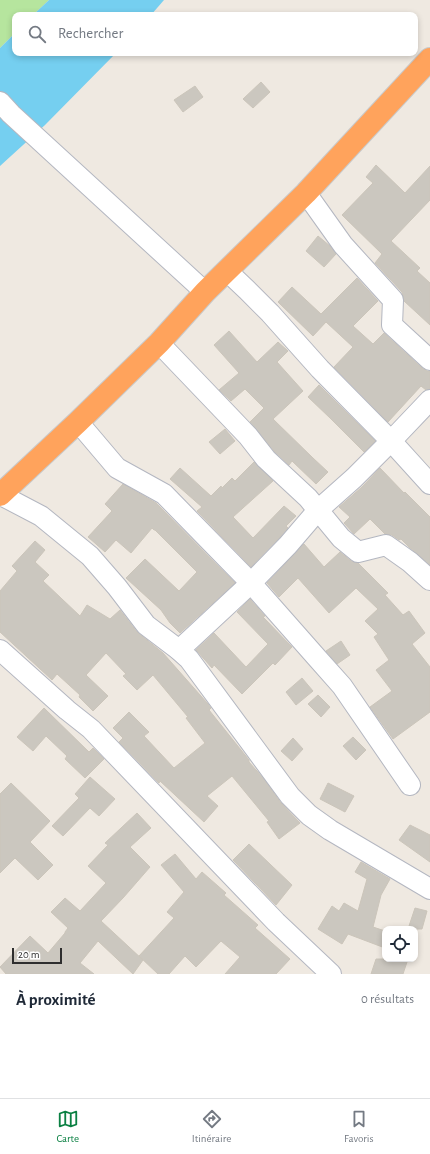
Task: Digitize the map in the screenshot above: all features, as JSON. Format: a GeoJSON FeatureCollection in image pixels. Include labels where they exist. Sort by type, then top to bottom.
{"type":"FeatureCollection","features":[{"type":"Feature","properties":{"kind":"highway"},"geometry":{"type":"LineString","coordinates":[[0,495],[159,343],[205,292],[306,193],[430,59]]}},
{"type":"Feature","properties":{"kind":"street"},"geometry":{"type":"LineString","coordinates":[[6,108],[205,292]]}},
{"type":"Feature","properties":{"kind":"street"},"geometry":{"type":"LineString","coordinates":[[306,193],[343,245],[393,300],[392,325],[430,360]]}},
{"type":"Feature","properties":{"kind":"street"},"geometry":{"type":"LineString","coordinates":[[227,271],[248,290],[320,369],[391,441],[430,484]]}},
{"type":"Feature","properties":{"kind":"street"},"geometry":{"type":"LineString","coordinates":[[159,343],[248,436],[266,459],[308,498],[341,538],[358,552],[386,545],[410,562],[430,580]]}},
{"type":"Feature","properties":{"kind":"street"},"geometry":{"type":"LineString","coordinates":[[179,650],[251,583],[288,545],[318,510],[354,478],[430,400]]}},
{"type":"Feature","properties":{"kind":"street"},"geometry":{"type":"LineString","coordinates":[[78,422],[117,468],[164,494],[251,583],[342,686],[410,785]]}},
{"type":"Feature","properties":{"kind":"street"},"geometry":{"type":"LineString","coordinates":[[0,495],[41,516],[90,556],[117,587],[146,625],[189,658],[290,796],[309,815],[330,830],[430,889]]}},
{"type":"Feature","properties":{"kind":"street"},"geometry":{"type":"LineString","coordinates":[[0,650],[67,710],[91,729],[271,916],[331,974]]}},
{"type":"Feature","properties":{"kind":"green space"},"geometry":{"type":"Polygon","coordinates":[[[0,0],[49,0],[36,12],[12,12],[12,36],[0,48],[0,0]]]}},
{"type":"Feature","properties":{"kind":"water"},"geometry":{"type":"Polygon","coordinates":[[[49,0],[164,0],[154,12],[36,12],[49,0]]]}},
{"type":"Feature","properties":{"kind":"water"},"geometry":{"type":"Polygon","coordinates":[[[12,36],[12,56],[113,56],[45,125],[0,166],[0,48],[12,36]]]}},
{"type":"Feature","properties":{"kind":"building"},"geometry":{"type":"Polygon","coordinates":[[[261,82],[270,92],[253,108],[243,99],[261,82]]]}},
{"type":"Feature","properties":{"kind":"building"},"geometry":{"type":"Polygon","coordinates":[[[195,86],[203,97],[183,112],[174,100],[195,86]]]}},
{"type":"Feature","properties":{"kind":"building"},"geometry":{"type":"Polygon","coordinates":[[[376,165],[405,193],[430,166],[430,200],[391,241],[420,268],[417,271],[430,283],[430,325],[404,301],[402,292],[375,263],[382,254],[342,215],[373,183],[366,177],[376,165]]]}},
{"type":"Feature","properties":{"kind":"building"},"geometry":{"type":"Polygon","coordinates":[[[318,236],[330,246],[336,254],[324,267],[306,251],[318,236]]]}},
{"type":"Feature","properties":{"kind":"building"},"geometry":{"type":"Polygon","coordinates":[[[357,278],[378,301],[353,326],[373,344],[384,333],[422,368],[430,371],[430,389],[426,390],[421,386],[388,422],[334,367],[353,347],[326,322],[313,336],[278,302],[292,287],[321,314],[357,278]]]}},
{"type":"Feature","properties":{"kind":"building"},"geometry":{"type":"Polygon","coordinates":[[[229,331],[257,362],[278,342],[288,351],[277,362],[303,391],[273,419],[328,472],[316,484],[292,461],[289,465],[274,451],[250,422],[264,408],[245,389],[231,401],[219,390],[239,373],[214,345],[229,331]]]}},
{"type":"Feature","properties":{"kind":"building"},"geometry":{"type":"Polygon","coordinates":[[[319,385],[375,441],[364,452],[308,397],[319,385]]]}},
{"type":"Feature","properties":{"kind":"building"},"geometry":{"type":"Polygon","coordinates":[[[225,429],[235,441],[220,454],[209,442],[225,429]]]}},
{"type":"Feature","properties":{"kind":"building"},"geometry":{"type":"Polygon","coordinates":[[[254,462],[273,481],[233,517],[253,538],[284,506],[296,516],[286,526],[288,528],[251,567],[197,511],[202,507],[170,479],[180,468],[211,496],[232,478],[235,481],[254,462]]]}},
{"type":"Feature","properties":{"kind":"building"},"geometry":{"type":"Polygon","coordinates":[[[380,468],[430,517],[430,565],[401,539],[399,540],[392,535],[385,534],[370,519],[354,534],[344,523],[350,517],[339,507],[362,487],[380,468]]]}},
{"type":"Feature","properties":{"kind":"building"},"geometry":{"type":"Polygon","coordinates":[[[123,484],[156,503],[235,583],[180,633],[170,623],[161,610],[126,578],[145,559],[179,591],[197,572],[152,528],[131,553],[116,540],[105,552],[88,537],[112,511],[105,504],[123,484]]]}},
{"type":"Feature","properties":{"kind":"building"},"geometry":{"type":"Polygon","coordinates":[[[35,541],[45,550],[35,562],[49,575],[43,581],[80,616],[87,605],[110,619],[120,610],[137,632],[163,653],[208,704],[211,708],[209,710],[249,760],[249,762],[264,779],[281,803],[300,823],[279,839],[267,822],[269,821],[232,776],[207,796],[218,806],[204,822],[160,781],[159,783],[119,742],[123,738],[113,728],[129,712],[149,732],[144,736],[174,768],[205,743],[186,718],[188,717],[153,675],[137,690],[123,676],[126,674],[106,653],[86,675],[108,696],[93,711],[79,697],[80,695],[57,674],[52,680],[0,632],[0,591],[17,571],[12,566],[35,541]]]}},
{"type":"Feature","properties":{"kind":"building"},"geometry":{"type":"Polygon","coordinates":[[[304,544],[324,567],[340,552],[351,561],[358,563],[388,593],[385,595],[403,615],[409,611],[425,633],[412,644],[430,667],[430,712],[393,739],[370,707],[392,691],[376,670],[389,660],[374,637],[378,634],[365,621],[378,609],[356,588],[329,613],[298,578],[279,597],[267,583],[304,544]]]}},
{"type":"Feature","properties":{"kind":"building"},"geometry":{"type":"Polygon","coordinates":[[[250,599],[265,616],[263,617],[292,647],[275,665],[273,663],[242,694],[214,665],[212,668],[196,650],[214,633],[246,667],[268,644],[237,612],[250,599]]]}},
{"type":"Feature","properties":{"kind":"building"},"geometry":{"type":"Polygon","coordinates":[[[341,641],[350,655],[337,664],[326,651],[341,641]]]}},
{"type":"Feature","properties":{"kind":"building"},"geometry":{"type":"Polygon","coordinates":[[[302,678],[313,691],[296,705],[286,692],[302,678]]]}},
{"type":"Feature","properties":{"kind":"building"},"geometry":{"type":"Polygon","coordinates":[[[318,695],[330,707],[321,717],[308,704],[318,695]]]}},
{"type":"Feature","properties":{"kind":"building"},"geometry":{"type":"Polygon","coordinates":[[[44,708],[89,752],[93,748],[104,759],[85,778],[65,759],[67,756],[46,736],[33,751],[17,737],[44,708]]]}},
{"type":"Feature","properties":{"kind":"building"},"geometry":{"type":"Polygon","coordinates":[[[353,737],[366,750],[356,760],[343,746],[353,737]]]}},
{"type":"Feature","properties":{"kind":"building"},"geometry":{"type":"Polygon","coordinates":[[[293,738],[303,749],[292,761],[281,751],[293,738]]]}},
{"type":"Feature","properties":{"kind":"building"},"geometry":{"type":"Polygon","coordinates":[[[90,777],[115,799],[99,816],[90,808],[63,836],[52,826],[79,798],[75,794],[90,777]]]}},
{"type":"Feature","properties":{"kind":"building"},"geometry":{"type":"Polygon","coordinates":[[[11,783],[50,821],[30,842],[53,865],[38,880],[15,858],[0,873],[0,794],[11,783]]]}},
{"type":"Feature","properties":{"kind":"building"},"geometry":{"type":"Polygon","coordinates":[[[328,783],[354,796],[345,812],[320,799],[328,783]]]}},
{"type":"Feature","properties":{"kind":"building"},"geometry":{"type":"Polygon","coordinates":[[[137,813],[151,828],[130,847],[150,867],[101,921],[143,960],[133,974],[98,941],[80,963],[94,974],[6,974],[0,967],[30,936],[48,953],[65,933],[68,928],[51,912],[65,898],[80,911],[106,883],[88,866],[108,845],[105,843],[137,813]]]}},
{"type":"Feature","properties":{"kind":"building"},"geometry":{"type":"Polygon","coordinates":[[[410,825],[430,835],[430,862],[399,840],[410,825]]]}},
{"type":"Feature","properties":{"kind":"building"},"geometry":{"type":"Polygon","coordinates":[[[249,844],[292,885],[276,905],[233,860],[249,844]]]}},
{"type":"Feature","properties":{"kind":"building"},"geometry":{"type":"Polygon","coordinates":[[[175,854],[196,879],[202,872],[226,893],[224,895],[258,925],[255,928],[290,959],[276,974],[225,974],[240,957],[221,941],[196,967],[185,956],[169,974],[158,974],[139,956],[174,918],[167,912],[184,892],[161,865],[175,854]]]}},
{"type":"Feature","properties":{"kind":"building"},"geometry":{"type":"Polygon","coordinates":[[[361,862],[390,879],[381,895],[373,927],[382,930],[382,947],[348,934],[342,944],[318,929],[332,906],[339,911],[344,903],[358,911],[367,879],[355,872],[361,862]]]}},
{"type":"Feature","properties":{"kind":"building"},"geometry":{"type":"Polygon","coordinates":[[[415,908],[427,911],[422,929],[418,929],[418,926],[409,926],[415,908]]]}},
{"type":"Feature","properties":{"kind":"building"},"geometry":{"type":"Polygon","coordinates":[[[376,959],[382,959],[382,962],[407,962],[403,974],[371,974],[376,959]]]}}]}
